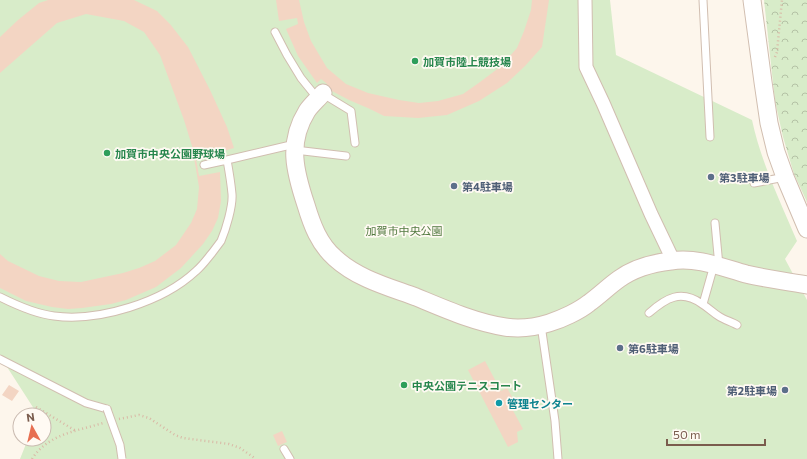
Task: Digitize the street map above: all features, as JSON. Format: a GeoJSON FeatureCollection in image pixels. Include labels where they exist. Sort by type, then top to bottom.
{"type":"FeatureCollection","features":[{"type":"Feature","properties":{"kind":"street"},"geometry":{"type":"LineString","coordinates":[[585,0],[586,67],[673,260]]}},
{"type":"Feature","properties":{"kind":"street"},"geometry":{"type":"LineString","coordinates":[[752,0],[769,123],[776,152],[807,229]]}},
{"type":"Feature","properties":{"kind":"street"},"geometry":{"type":"LineString","coordinates":[[320,96],[307,110],[298,127],[294,147],[296,172],[312,226],[327,251],[337,260],[365,278],[484,323],[507,327],[524,327],[552,322],[588,304],[619,278],[635,270],[656,263],[673,260],[692,260],[704,262],[747,274],[807,285]]}},
{"type":"Feature","properties":{"kind":"lane"},"geometry":{"type":"LineString","coordinates":[[703,0],[710,137]]}},
{"type":"Feature","properties":{"kind":"lane"},"geometry":{"type":"LineString","coordinates":[[275,32],[297,72],[320,96],[351,111],[355,143]]}},
{"type":"Feature","properties":{"kind":"lane"},"geometry":{"type":"LineString","coordinates":[[204,164],[294,147],[346,156]]}},
{"type":"Feature","properties":{"kind":"lane"},"geometry":{"type":"LineString","coordinates":[[0,297],[30,310],[54,316],[85,317],[127,308],[152,299],[178,285],[196,271],[220,241],[229,217],[232,195],[227,160]]}},
{"type":"Feature","properties":{"kind":"lane"},"geometry":{"type":"LineString","coordinates":[[754,183],[785,177]]}},
{"type":"Feature","properties":{"kind":"lane"},"geometry":{"type":"LineString","coordinates":[[703,304],[717,265],[715,223]]}},
{"type":"Feature","properties":{"kind":"lane"},"geometry":{"type":"LineString","coordinates":[[649,313],[668,299],[678,296],[692,298],[703,304],[721,318],[737,324]]}},
{"type":"Feature","properties":{"kind":"lane"},"geometry":{"type":"LineString","coordinates":[[541,325],[556,421],[558,459]]}},
{"type":"Feature","properties":{"kind":"lane"},"geometry":{"type":"LineString","coordinates":[[0,359],[86,403],[107,409],[120,445],[122,459]]}},
{"type":"Feature","properties":{"kind":"lane"},"geometry":{"type":"LineString","coordinates":[[284,449],[290,459]]}},
{"type":"Feature","properties":{"kind":"path"},"geometry":{"type":"LineString","coordinates":[[762,74],[771,65],[777,52],[782,0]]}},
{"type":"Feature","properties":{"kind":"path"},"geometry":{"type":"LineString","coordinates":[[116,419],[139,415],[149,418],[175,435],[183,438],[229,444],[240,448],[256,459]]}},
{"type":"Feature","properties":{"kind":"path"},"geometry":{"type":"LineString","coordinates":[[52,417],[76,431]]}},
{"type":"Feature","properties":{"kind":"path"},"geometry":{"type":"LineString","coordinates":[[32,459],[42,447],[51,440],[62,435],[110,421]]}},
{"type":"Feature","properties":{"kind":"green space","name":"加賀市中央公園"},"geometry":{"type":"Polygon","coordinates":[[[0,0],[610,0],[616,55],[752,120],[760,151],[797,241],[785,259],[807,300],[807,459],[20,459],[25,447],[52,447],[52,407],[33,407],[0,356],[0,0]]]}},
{"type":"Feature","properties":{"kind":"green space"},"geometry":{"type":"Polygon","coordinates":[[[764,0],[807,0],[807,202],[794,174],[783,137],[775,101],[764,0]]]}},
{"type":"Feature","properties":{"kind":"building"},"geometry":{"type":"Polygon","coordinates":[[[48,0],[134,0],[157,11],[170,24],[188,47],[227,127],[234,148],[196,159],[199,176],[220,172],[221,201],[218,218],[212,231],[203,244],[181,268],[156,287],[126,300],[111,304],[68,309],[26,301],[0,288],[0,254],[8,261],[39,276],[59,281],[81,282],[123,273],[155,261],[176,245],[191,223],[197,209],[199,187],[192,146],[160,55],[144,32],[124,21],[86,14],[57,23],[0,73],[0,37],[39,3],[48,0]]]}},
{"type":"Feature","properties":{"kind":"building"},"geometry":{"type":"Polygon","coordinates":[[[276,0],[299,0],[304,22],[311,41],[327,68],[346,84],[368,93],[419,103],[438,101],[463,94],[500,67],[517,48],[531,10],[532,0],[549,0],[542,47],[507,83],[479,101],[447,115],[418,118],[384,116],[332,91],[321,79],[317,83],[298,56],[286,29],[298,24],[297,18],[279,21],[276,0]]]}},
{"type":"Feature","properties":{"kind":"building","name":"管理センター"},"geometry":{"type":"Polygon","coordinates":[[[485,361],[501,391],[507,388],[515,402],[510,405],[523,429],[517,432],[518,442],[508,447],[468,370],[485,361]]]}},
{"type":"Feature","properties":{"kind":"building"},"geometry":{"type":"Polygon","coordinates":[[[9,385],[19,391],[12,401],[2,395],[9,385]]]}},
{"type":"Feature","properties":{"kind":"building"},"geometry":{"type":"Polygon","coordinates":[[[282,431],[287,442],[278,446],[273,435],[282,431]]]}},
{"type":"Feature","properties":{"kind":"place","name":"加賀市陸上競技場"},"geometry":{"type":"Point","coordinates":[415,61]}},
{"type":"Feature","properties":{"kind":"place","name":"加賀市中央公園野球場"},"geometry":{"type":"Point","coordinates":[107,153]}},
{"type":"Feature","properties":{"kind":"place","name":"第3駐車場"},"geometry":{"type":"Point","coordinates":[711,177]}},
{"type":"Feature","properties":{"kind":"place","name":"第4駐車場"},"geometry":{"type":"Point","coordinates":[454,186]}},
{"type":"Feature","properties":{"kind":"place","name":"第6駐車場"},"geometry":{"type":"Point","coordinates":[620,348]}},
{"type":"Feature","properties":{"kind":"place","name":"中央公園テニスコート"},"geometry":{"type":"Point","coordinates":[404,385]}},
{"type":"Feature","properties":{"kind":"place","name":"第2駐車場"},"geometry":{"type":"Point","coordinates":[785,390]}},
{"type":"Feature","properties":{"kind":"place","name":"管理センター"},"geometry":{"type":"Point","coordinates":[499,403]}}]}
